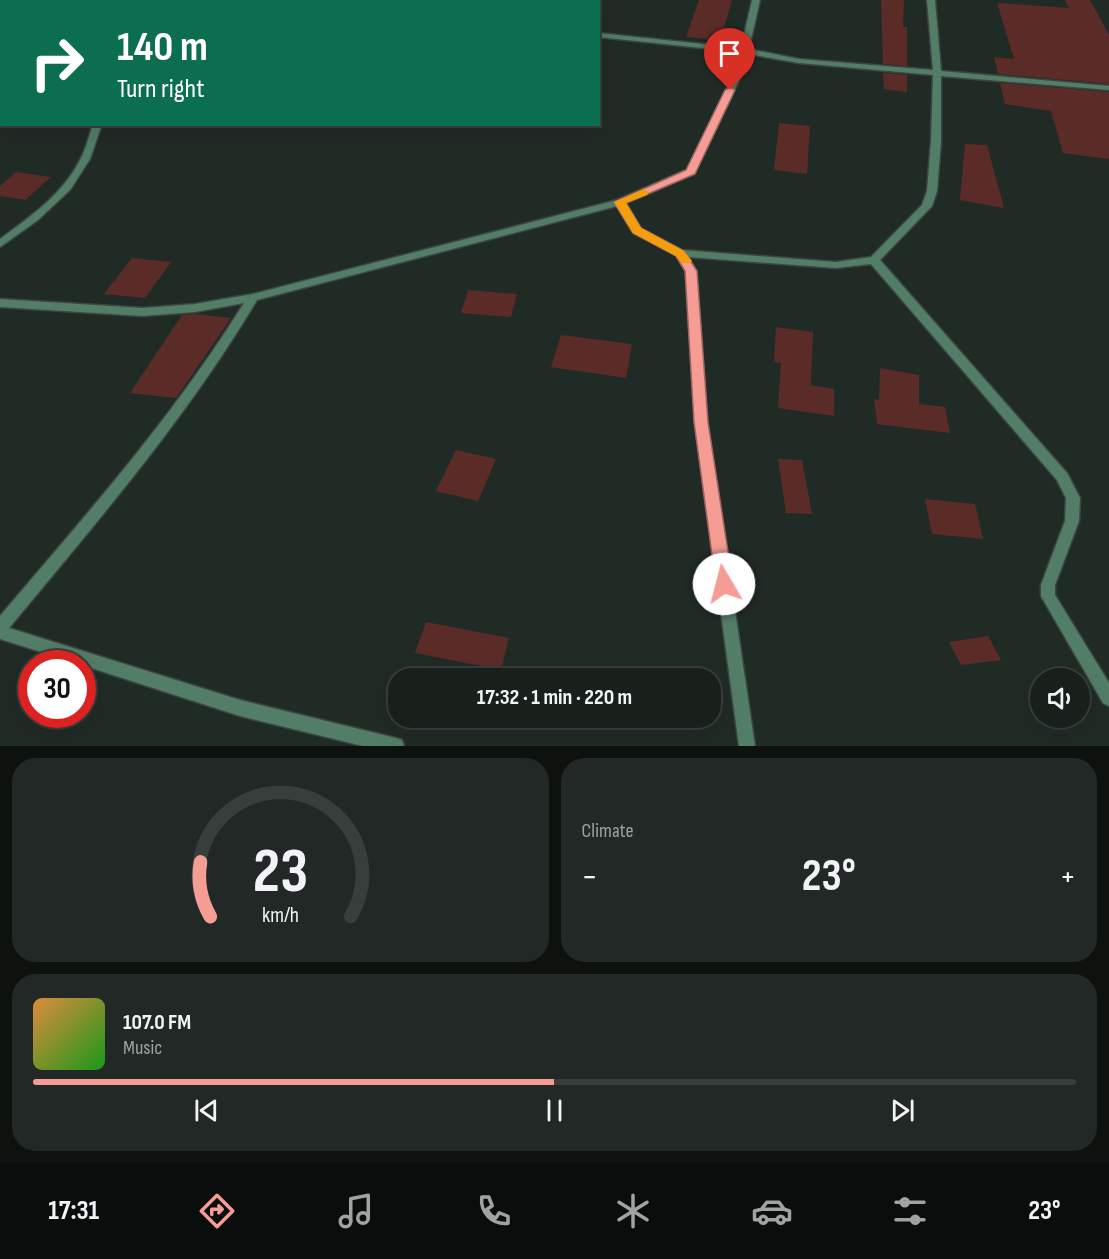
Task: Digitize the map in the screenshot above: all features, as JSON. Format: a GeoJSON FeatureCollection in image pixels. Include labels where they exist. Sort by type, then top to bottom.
{"type":"FeatureCollection","features":[{"type":"Feature","properties":{"kind":"street"},"geometry":{"type":"LineString","coordinates":[[0,303],[142,312],[195,308],[254,298],[620,202],[691,172],[740,70],[756,0]]}},
{"type":"Feature","properties":{"kind":"street"},"geometry":{"type":"LineString","coordinates":[[620,202],[637,231],[680,253],[836,266],[874,260],[927,207],[932,190],[936,141],[937,71],[931,0]]}},
{"type":"Feature","properties":{"kind":"street"},"geometry":{"type":"LineString","coordinates":[[600,35],[729,48],[799,61],[937,71],[1109,88]]}},
{"type":"Feature","properties":{"kind":"street"},"geometry":{"type":"LineString","coordinates":[[0,244],[36,217],[63,191],[83,163],[97,126]]}},
{"type":"Feature","properties":{"kind":"street"},"geometry":{"type":"LineString","coordinates":[[680,253],[691,271],[701,422],[747,746]]}},
{"type":"Feature","properties":{"kind":"street"},"geometry":{"type":"LineString","coordinates":[[874,260],[1062,477],[1073,498],[1072,521],[1048,585],[1048,596],[1109,698]]}},
{"type":"Feature","properties":{"kind":"street"},"geometry":{"type":"LineString","coordinates":[[0,627],[156,442],[225,348],[254,298]]}},
{"type":"Feature","properties":{"kind":"street"},"geometry":{"type":"LineString","coordinates":[[0,633],[240,708],[396,746]]}},
{"type":"Feature","properties":{"kind":"building"},"geometry":{"type":"Polygon","coordinates":[[[699,0],[732,0],[722,35],[710,34],[708,39],[686,37],[699,0]]]}},
{"type":"Feature","properties":{"kind":"building"},"geometry":{"type":"Polygon","coordinates":[[[881,0],[904,0],[903,27],[907,27],[907,66],[883,64],[881,0]]]}},
{"type":"Feature","properties":{"kind":"building"},"geometry":{"type":"Polygon","coordinates":[[[1065,0],[1090,0],[1109,35],[1109,84],[998,74],[994,57],[1014,59],[997,3],[1069,8],[1065,0]]]}},
{"type":"Feature","properties":{"kind":"building"},"geometry":{"type":"Polygon","coordinates":[[[883,73],[907,75],[907,92],[884,89],[883,73]]]}},
{"type":"Feature","properties":{"kind":"building"},"geometry":{"type":"Polygon","coordinates":[[[1000,83],[1109,92],[1109,159],[1063,153],[1051,111],[1005,104],[1000,83]]]}},
{"type":"Feature","properties":{"kind":"building"},"geometry":{"type":"Polygon","coordinates":[[[779,123],[810,126],[807,174],[774,170],[779,123]]]}},
{"type":"Feature","properties":{"kind":"building"},"geometry":{"type":"Polygon","coordinates":[[[965,144],[987,145],[1004,208],[960,200],[965,144]]]}},
{"type":"Feature","properties":{"kind":"building"},"geometry":{"type":"Polygon","coordinates":[[[16,172],[51,177],[25,200],[0,196],[0,186],[16,172]]]}},
{"type":"Feature","properties":{"kind":"building"},"geometry":{"type":"Polygon","coordinates":[[[132,258],[171,262],[145,298],[104,294],[132,258]]]}},
{"type":"Feature","properties":{"kind":"building"},"geometry":{"type":"Polygon","coordinates":[[[468,290],[517,294],[511,317],[461,313],[468,290]]]}},
{"type":"Feature","properties":{"kind":"building"},"geometry":{"type":"Polygon","coordinates":[[[182,315],[231,318],[176,398],[130,393],[182,315]]]}},
{"type":"Feature","properties":{"kind":"building"},"geometry":{"type":"Polygon","coordinates":[[[776,327],[813,332],[811,385],[834,389],[834,416],[778,408],[781,363],[774,362],[776,327]]]}},
{"type":"Feature","properties":{"kind":"building"},"geometry":{"type":"Polygon","coordinates":[[[561,335],[632,344],[626,378],[551,367],[561,335]]]}},
{"type":"Feature","properties":{"kind":"building"},"geometry":{"type":"Polygon","coordinates":[[[880,368],[919,375],[919,404],[945,407],[950,433],[877,424],[874,399],[879,400],[880,368]]]}},
{"type":"Feature","properties":{"kind":"building"},"geometry":{"type":"Polygon","coordinates":[[[456,450],[496,459],[478,501],[436,491],[456,450]]]}},
{"type":"Feature","properties":{"kind":"building"},"geometry":{"type":"Polygon","coordinates":[[[778,459],[802,460],[812,514],[786,513],[778,459]]]}},
{"type":"Feature","properties":{"kind":"building"},"geometry":{"type":"Polygon","coordinates":[[[925,499],[975,504],[983,539],[932,534],[925,499]]]}},
{"type":"Feature","properties":{"kind":"building"},"geometry":{"type":"Polygon","coordinates":[[[426,622],[509,638],[502,668],[491,668],[415,653],[426,622]]]}},
{"type":"Feature","properties":{"kind":"building"},"geometry":{"type":"Polygon","coordinates":[[[988,636],[1001,660],[961,665],[949,642],[988,636]]]}},
{"type":"Feature","properties":{"kind":"slow traffic"},"geometry":{"type":"LineString","coordinates":[[644,192],[620,202],[637,231],[672,248],[686,261]]}},
{"type":"Feature","properties":{"kind":"route"},"geometry":{"type":"LineString","coordinates":[[724,584],[701,422],[691,271],[680,253],[637,231],[620,202],[691,172],[730,90]]}}]}
